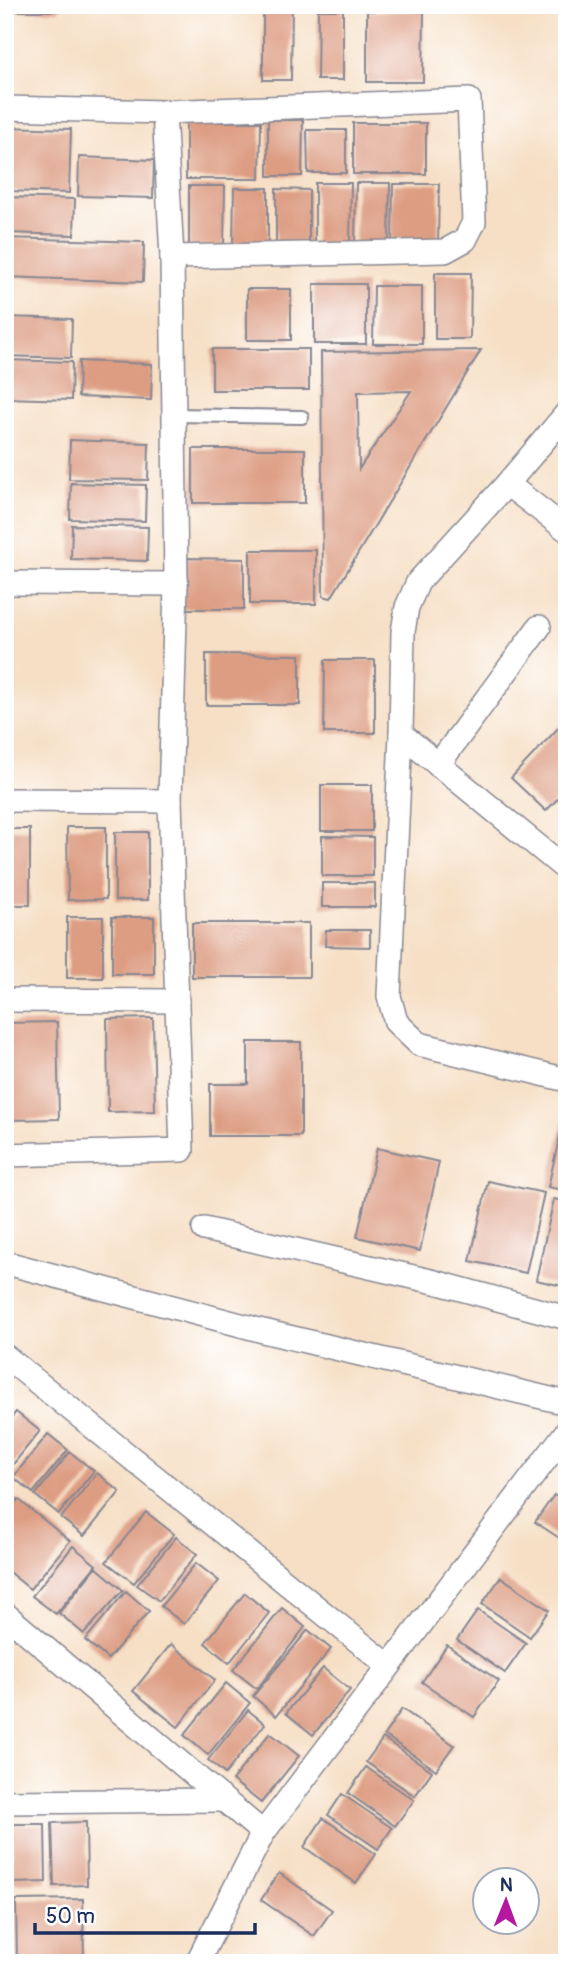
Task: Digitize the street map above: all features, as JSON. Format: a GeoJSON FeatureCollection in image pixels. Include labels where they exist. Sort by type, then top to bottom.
{"type":"FeatureCollection","features":[{"type":"Feature","properties":{"kind":"street"},"geometry":{"type":"LineString","coordinates":[[5,108],[164,113],[468,100],[474,222],[465,240],[445,251],[172,257]]}},
{"type":"Feature","properties":{"kind":"street"},"geometry":{"type":"LineString","coordinates":[[5,1155],[182,1150],[170,801],[176,584],[172,257],[164,113]]}},
{"type":"Feature","properties":{"kind":"street"},"geometry":{"type":"LineString","coordinates":[[567,413],[508,484],[418,582],[407,607],[403,632],[389,996],[396,1022],[419,1044],[567,1080]]}},
{"type":"Feature","properties":{"kind":"street"},"geometry":{"type":"LineString","coordinates":[[508,484],[567,530]]}},
{"type":"Feature","properties":{"kind":"street"},"geometry":{"type":"LineString","coordinates":[[5,583],[176,584]]}},
{"type":"Feature","properties":{"kind":"street"},"geometry":{"type":"LineString","coordinates":[[438,765],[539,627]]}},
{"type":"Feature","properties":{"kind":"street"},"geometry":{"type":"LineString","coordinates":[[401,734],[567,870]]}},
{"type":"Feature","properties":{"kind":"street"},"geometry":{"type":"LineString","coordinates":[[5,800],[170,801]]}},
{"type":"Feature","properties":{"kind":"street"},"geometry":{"type":"LineString","coordinates":[[5,1000],[177,1001]]}},
{"type":"Feature","properties":{"kind":"street"},"geometry":{"type":"LineString","coordinates":[[204,1229],[435,1282],[567,1318]]}},
{"type":"Feature","properties":{"kind":"street"},"geometry":{"type":"LineString","coordinates":[[5,1265],[14,1265],[263,1331],[567,1403]]}},
{"type":"Feature","properties":{"kind":"street"},"geometry":{"type":"LineString","coordinates":[[5,1356],[389,1666]]}},
{"type":"Feature","properties":{"kind":"street"},"geometry":{"type":"LineString","coordinates":[[197,1963],[263,1833],[567,1431]]}},
{"type":"Feature","properties":{"kind":"street"},"geometry":{"type":"LineString","coordinates":[[5,1614],[263,1833]]}},
{"type":"Feature","properties":{"kind":"street"},"geometry":{"type":"LineString","coordinates":[[5,1802],[221,1800]]}},
{"type":"Feature","properties":{"kind":"lane"},"geometry":{"type":"LineString","coordinates":[[174,415],[302,417]]}},
{"type":"Feature","properties":{"kind":"building"},"geometry":{"type":"Polygon","coordinates":[[[5,5],[59,5],[59,11],[5,11],[5,5]]]}},
{"type":"Feature","properties":{"kind":"building"},"geometry":{"type":"Polygon","coordinates":[[[263,5],[292,5],[291,80],[263,80],[263,5]]]}},
{"type":"Feature","properties":{"kind":"building"},"geometry":{"type":"Polygon","coordinates":[[[318,10],[343,10],[343,80],[317,80],[318,10]]]}},
{"type":"Feature","properties":{"kind":"building"},"geometry":{"type":"Polygon","coordinates":[[[367,11],[424,11],[423,82],[367,82],[367,11]]]}},
{"type":"Feature","properties":{"kind":"building"},"geometry":{"type":"Polygon","coordinates":[[[268,120],[303,120],[302,176],[268,176],[268,120]]]}},
{"type":"Feature","properties":{"kind":"building"},"geometry":{"type":"Polygon","coordinates":[[[186,122],[261,122],[260,179],[186,179],[186,122]]]}},
{"type":"Feature","properties":{"kind":"building"},"geometry":{"type":"Polygon","coordinates":[[[353,123],[426,123],[426,174],[353,174],[353,123]]]}},
{"type":"Feature","properties":{"kind":"building"},"geometry":{"type":"Polygon","coordinates":[[[5,127],[71,129],[69,193],[5,191],[5,127]]]}},
{"type":"Feature","properties":{"kind":"building"},"geometry":{"type":"Polygon","coordinates":[[[307,130],[346,130],[346,173],[308,173],[307,130]]]}},
{"type":"Feature","properties":{"kind":"building"},"geometry":{"type":"Polygon","coordinates":[[[79,157],[154,160],[153,198],[78,196],[79,157]]]}},
{"type":"Feature","properties":{"kind":"building"},"geometry":{"type":"Polygon","coordinates":[[[315,183],[351,183],[350,243],[315,244],[315,183]]]}},
{"type":"Feature","properties":{"kind":"building"},"geometry":{"type":"Polygon","coordinates":[[[356,183],[390,183],[389,247],[355,247],[356,183]]]}},
{"type":"Feature","properties":{"kind":"building"},"geometry":{"type":"Polygon","coordinates":[[[393,184],[439,184],[438,246],[392,247],[393,184]]]}},
{"type":"Feature","properties":{"kind":"building"},"geometry":{"type":"Polygon","coordinates":[[[189,186],[225,186],[224,247],[189,246],[189,186]]]}},
{"type":"Feature","properties":{"kind":"building"},"geometry":{"type":"Polygon","coordinates":[[[234,188],[268,188],[268,245],[233,245],[234,188]]]}},
{"type":"Feature","properties":{"kind":"building"},"geometry":{"type":"Polygon","coordinates":[[[276,189],[309,190],[309,245],[276,244],[276,189]]]}},
{"type":"Feature","properties":{"kind":"building"},"geometry":{"type":"Polygon","coordinates":[[[5,197],[75,199],[74,235],[5,233],[5,197]]]}},
{"type":"Feature","properties":{"kind":"building"},"geometry":{"type":"Polygon","coordinates":[[[5,238],[144,242],[143,282],[5,277],[5,238]]]}},
{"type":"Feature","properties":{"kind":"building"},"geometry":{"type":"Polygon","coordinates":[[[435,273],[471,273],[470,339],[435,339],[435,273]]]}},
{"type":"Feature","properties":{"kind":"building"},"geometry":{"type":"Polygon","coordinates":[[[314,284],[366,284],[366,344],[314,344],[314,284]]]}},
{"type":"Feature","properties":{"kind":"building"},"geometry":{"type":"Polygon","coordinates":[[[374,286],[422,286],[422,344],[373,344],[374,286]]]}},
{"type":"Feature","properties":{"kind":"building"},"geometry":{"type":"Polygon","coordinates":[[[247,289],[291,289],[291,340],[247,340],[247,289]]]}},
{"type":"Feature","properties":{"kind":"building"},"geometry":{"type":"Polygon","coordinates":[[[5,317],[72,319],[71,358],[5,356],[5,317]]]}},
{"type":"Feature","properties":{"kind":"building"},"geometry":{"type":"Polygon","coordinates":[[[212,349],[309,349],[309,390],[212,390],[212,349]]]}},
{"type":"Feature","properties":{"kind":"building"},"geometry":{"type":"Polygon","coordinates":[[[481,350],[331,598],[323,596],[321,352],[481,350]],[[411,391],[358,392],[359,469],[411,391]]]}},
{"type":"Feature","properties":{"kind":"building"},"geometry":{"type":"Polygon","coordinates":[[[5,360],[72,362],[71,400],[5,398],[5,360]]]}},
{"type":"Feature","properties":{"kind":"building"},"geometry":{"type":"Polygon","coordinates":[[[79,361],[152,364],[151,400],[78,397],[79,361]]]}},
{"type":"Feature","properties":{"kind":"building"},"geometry":{"type":"Polygon","coordinates":[[[70,440],[149,443],[148,480],[69,479],[70,440]]]}},
{"type":"Feature","properties":{"kind":"building"},"geometry":{"type":"Polygon","coordinates":[[[193,449],[305,449],[305,503],[193,503],[193,449]]]}},
{"type":"Feature","properties":{"kind":"building"},"geometry":{"type":"Polygon","coordinates":[[[71,483],[146,485],[145,521],[70,519],[71,483]]]}},
{"type":"Feature","properties":{"kind":"building"},"geometry":{"type":"Polygon","coordinates":[[[72,525],[148,527],[147,561],[71,559],[72,525]]]}},
{"type":"Feature","properties":{"kind":"building"},"geometry":{"type":"Polygon","coordinates":[[[250,550],[316,550],[316,604],[250,604],[250,550]]]}},
{"type":"Feature","properties":{"kind":"building"},"geometry":{"type":"Polygon","coordinates":[[[184,558],[244,559],[244,609],[183,609],[184,558]]]}},
{"type":"Feature","properties":{"kind":"building"},"geometry":{"type":"Polygon","coordinates":[[[206,654],[300,655],[300,705],[206,705],[206,654]]]}},
{"type":"Feature","properties":{"kind":"building"},"geometry":{"type":"Polygon","coordinates":[[[325,660],[375,660],[375,733],[324,733],[325,660]]]}},
{"type":"Feature","properties":{"kind":"building"},"geometry":{"type":"Polygon","coordinates":[[[562,724],[567,729],[567,789],[546,811],[511,778],[562,724]]]}},
{"type":"Feature","properties":{"kind":"building"},"geometry":{"type":"Polygon","coordinates":[[[321,785],[372,785],[372,831],[321,831],[321,785]]]}},
{"type":"Feature","properties":{"kind":"building"},"geometry":{"type":"Polygon","coordinates":[[[67,827],[106,827],[106,899],[68,900],[67,827]]]}},
{"type":"Feature","properties":{"kind":"building"},"geometry":{"type":"Polygon","coordinates":[[[5,829],[30,829],[30,905],[5,905],[5,829]]]}},
{"type":"Feature","properties":{"kind":"building"},"geometry":{"type":"Polygon","coordinates":[[[115,832],[148,832],[148,900],[115,900],[115,832]]]}},
{"type":"Feature","properties":{"kind":"building"},"geometry":{"type":"Polygon","coordinates":[[[322,836],[373,837],[373,876],[322,876],[322,836]]]}},
{"type":"Feature","properties":{"kind":"building"},"geometry":{"type":"Polygon","coordinates":[[[322,883],[375,883],[375,907],[322,907],[322,883]]]}},
{"type":"Feature","properties":{"kind":"building"},"geometry":{"type":"Polygon","coordinates":[[[67,917],[103,917],[103,978],[67,978],[67,917]]]}},
{"type":"Feature","properties":{"kind":"building"},"geometry":{"type":"Polygon","coordinates":[[[112,917],[154,917],[154,974],[112,974],[112,917]]]}},
{"type":"Feature","properties":{"kind":"building"},"geometry":{"type":"Polygon","coordinates":[[[192,923],[309,923],[309,977],[192,977],[192,923]]]}},
{"type":"Feature","properties":{"kind":"building"},"geometry":{"type":"Polygon","coordinates":[[[326,930],[370,930],[370,947],[325,946],[326,930]]]}},
{"type":"Feature","properties":{"kind":"building"},"geometry":{"type":"Polygon","coordinates":[[[153,1018],[155,1111],[108,1112],[107,1019],[153,1018]]]}},
{"type":"Feature","properties":{"kind":"building"},"geometry":{"type":"Polygon","coordinates":[[[57,1022],[59,1119],[7,1120],[6,1023],[57,1022]]]}},
{"type":"Feature","properties":{"kind":"building"},"geometry":{"type":"Polygon","coordinates":[[[248,1042],[301,1042],[301,1136],[210,1136],[210,1084],[248,1084],[248,1042]]]}},
{"type":"Feature","properties":{"kind":"building"},"geometry":{"type":"Polygon","coordinates":[[[567,1113],[567,1191],[548,1187],[567,1113]]]}},
{"type":"Feature","properties":{"kind":"building"},"geometry":{"type":"Polygon","coordinates":[[[377,1148],[439,1162],[420,1251],[357,1237],[377,1148]]]}},
{"type":"Feature","properties":{"kind":"building"},"geometry":{"type":"Polygon","coordinates":[[[488,1181],[544,1193],[526,1273],[470,1261],[488,1181]]]}},
{"type":"Feature","properties":{"kind":"building"},"geometry":{"type":"Polygon","coordinates":[[[554,1199],[567,1202],[567,1287],[536,1280],[554,1199]]]}},
{"type":"Feature","properties":{"kind":"building"},"geometry":{"type":"Polygon","coordinates":[[[16,1412],[40,1431],[7,1472],[5,1425],[16,1412]]]}},
{"type":"Feature","properties":{"kind":"building"},"geometry":{"type":"Polygon","coordinates":[[[48,1434],[68,1450],[33,1493],[13,1477],[48,1434]]]}},
{"type":"Feature","properties":{"kind":"building"},"geometry":{"type":"Polygon","coordinates":[[[70,1452],[94,1471],[59,1514],[35,1495],[70,1452]]]}},
{"type":"Feature","properties":{"kind":"building"},"geometry":{"type":"Polygon","coordinates":[[[97,1473],[120,1492],[84,1536],[61,1518],[97,1473]]]}},
{"type":"Feature","properties":{"kind":"building"},"geometry":{"type":"Polygon","coordinates":[[[554,1495],[567,1504],[567,1543],[535,1522],[554,1495]]]}},
{"type":"Feature","properties":{"kind":"building"},"geometry":{"type":"Polygon","coordinates":[[[18,1499],[70,1541],[30,1589],[5,1569],[5,1515],[18,1499]]]}},
{"type":"Feature","properties":{"kind":"building"},"geometry":{"type":"Polygon","coordinates":[[[146,1512],[174,1534],[134,1583],[106,1562],[146,1512]]]}},
{"type":"Feature","properties":{"kind":"building"},"geometry":{"type":"Polygon","coordinates":[[[176,1537],[197,1554],[159,1601],[137,1585],[176,1537]]]}},
{"type":"Feature","properties":{"kind":"building"},"geometry":{"type":"Polygon","coordinates":[[[73,1546],[96,1565],[56,1614],[32,1596],[73,1546]]]}},
{"type":"Feature","properties":{"kind":"building"},"geometry":{"type":"Polygon","coordinates":[[[196,1563],[219,1581],[184,1624],[161,1606],[196,1563]]]}},
{"type":"Feature","properties":{"kind":"building"},"geometry":{"type":"Polygon","coordinates":[[[96,1567],[123,1590],[84,1634],[59,1613],[96,1567]]]}},
{"type":"Feature","properties":{"kind":"building"},"geometry":{"type":"Polygon","coordinates":[[[501,1577],[549,1610],[530,1637],[482,1604],[501,1577]]]}},
{"type":"Feature","properties":{"kind":"building"},"geometry":{"type":"Polygon","coordinates":[[[126,1591],[149,1611],[108,1659],[85,1640],[126,1591]]]}},
{"type":"Feature","properties":{"kind":"building"},"geometry":{"type":"Polygon","coordinates":[[[245,1593],[269,1613],[229,1663],[205,1643],[245,1593]]]}},
{"type":"Feature","properties":{"kind":"building"},"geometry":{"type":"Polygon","coordinates":[[[282,1608],[305,1627],[257,1689],[233,1670],[282,1608]]]}},
{"type":"Feature","properties":{"kind":"building"},"geometry":{"type":"Polygon","coordinates":[[[478,1610],[526,1643],[505,1673],[457,1640],[478,1610]]]}},
{"type":"Feature","properties":{"kind":"building"},"geometry":{"type":"Polygon","coordinates":[[[308,1630],[331,1649],[276,1716],[253,1696],[308,1630]]]}},
{"type":"Feature","properties":{"kind":"building"},"geometry":{"type":"Polygon","coordinates":[[[171,1644],[215,1680],[178,1727],[133,1691],[171,1644]]]}},
{"type":"Feature","properties":{"kind":"building"},"geometry":{"type":"Polygon","coordinates":[[[447,1645],[499,1681],[474,1717],[422,1682],[447,1645]]]}},
{"type":"Feature","properties":{"kind":"building"},"geometry":{"type":"Polygon","coordinates":[[[323,1668],[350,1690],[313,1735],[286,1713],[323,1668]]]}},
{"type":"Feature","properties":{"kind":"building"},"geometry":{"type":"Polygon","coordinates":[[[226,1683],[250,1703],[208,1755],[184,1735],[226,1683]]]}},
{"type":"Feature","properties":{"kind":"building"},"geometry":{"type":"Polygon","coordinates":[[[402,1709],[454,1745],[436,1770],[384,1735],[402,1709]]]}},
{"type":"Feature","properties":{"kind":"building"},"geometry":{"type":"Polygon","coordinates":[[[248,1710],[265,1724],[225,1774],[208,1760],[248,1710]]]}},
{"type":"Feature","properties":{"kind":"building"},"geometry":{"type":"Polygon","coordinates":[[[270,1733],[299,1756],[261,1803],[232,1780],[270,1733]]]}},
{"type":"Feature","properties":{"kind":"building"},"geometry":{"type":"Polygon","coordinates":[[[383,1738],[432,1771],[415,1796],[366,1762],[383,1738]]]}},
{"type":"Feature","properties":{"kind":"building"},"geometry":{"type":"Polygon","coordinates":[[[366,1767],[414,1800],[395,1826],[348,1793],[366,1767]]]}},
{"type":"Feature","properties":{"kind":"building"},"geometry":{"type":"Polygon","coordinates":[[[342,1794],[392,1828],[378,1849],[328,1815],[342,1794]]]}},
{"type":"Feature","properties":{"kind":"building"},"geometry":{"type":"Polygon","coordinates":[[[323,1818],[376,1854],[356,1883],[304,1847],[323,1818]]]}},
{"type":"Feature","properties":{"kind":"building"},"geometry":{"type":"Polygon","coordinates":[[[86,1822],[87,1885],[54,1886],[52,1823],[86,1822]]]}},
{"type":"Feature","properties":{"kind":"building"},"geometry":{"type":"Polygon","coordinates":[[[12,1824],[45,1824],[46,1882],[13,1883],[12,1824]]]}},
{"type":"Feature","properties":{"kind":"building"},"geometry":{"type":"Polygon","coordinates":[[[279,1873],[332,1910],[314,1936],[261,1900],[279,1873]]]}},
{"type":"Feature","properties":{"kind":"building"},"geometry":{"type":"Polygon","coordinates":[[[83,1899],[84,1963],[17,1963],[16,1900],[83,1899]]]}}]}
